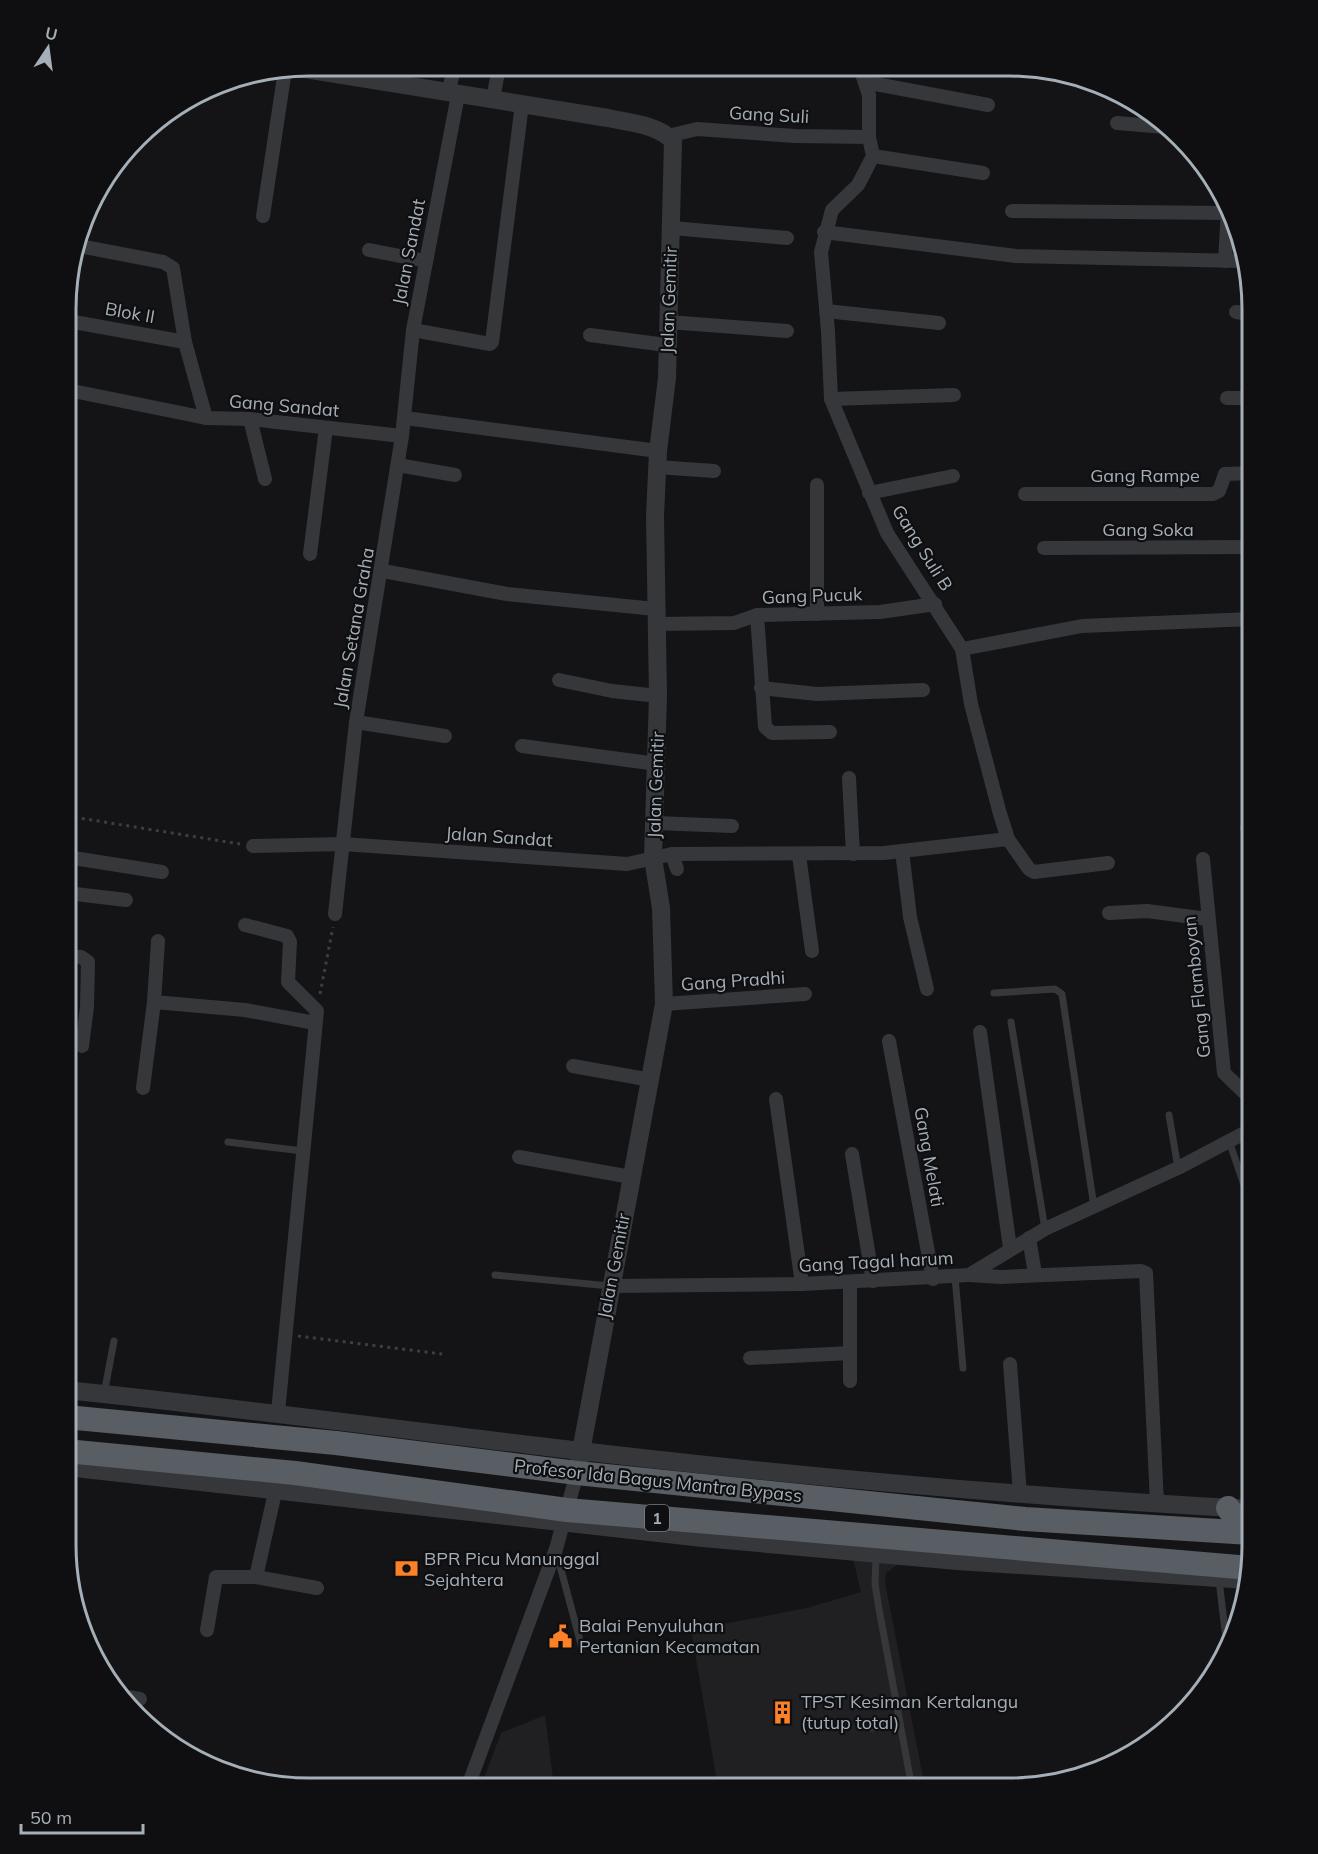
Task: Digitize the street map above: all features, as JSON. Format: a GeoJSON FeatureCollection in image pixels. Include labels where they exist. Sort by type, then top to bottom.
{"type":"FeatureCollection","features":[{"type":"Feature","properties":{"kind":"highway","name":"Profesor Ida Bagus Mantra Bypass"},"geometry":{"type":"LineString","coordinates":[[76,1418],[336,1443],[579,1462],[1025,1519],[1242,1532]]}},
{"type":"Feature","properties":{"kind":"highway","name":"Profesor Ida Bagus Mantra Bypass"},"geometry":{"type":"LineString","coordinates":[[76,1467],[295,1473],[565,1517],[1241,1567]]}},
{"type":"Feature","properties":{"kind":"street"},"geometry":{"type":"LineString","coordinates":[[346,76],[648,126],[668,136]]}},
{"type":"Feature","properties":{"kind":"street","name":"Jalan Sandat"},"geometry":{"type":"LineString","coordinates":[[405,418],[413,330],[453,94],[454,76]]}},
{"type":"Feature","properties":{"kind":"street"},"geometry":{"type":"LineString","coordinates":[[493,99],[497,76]]}},
{"type":"Feature","properties":{"kind":"street"},"geometry":{"type":"LineString","coordinates":[[863,76],[869,95],[868,137],[873,156],[983,173]]}},
{"type":"Feature","properties":{"kind":"street"},"geometry":{"type":"LineString","coordinates":[[263,216],[284,78]]}},
{"type":"Feature","properties":{"kind":"street"},"geometry":{"type":"LineString","coordinates":[[865,82],[988,105]]}},
{"type":"Feature","properties":{"kind":"street"},"geometry":{"type":"LineString","coordinates":[[413,330],[490,344],[492,342],[522,104]]}},
{"type":"Feature","properties":{"kind":"street"},"geometry":{"type":"LineString","coordinates":[[1117,123],[1151,126]]}},
{"type":"Feature","properties":{"kind":"street","name":"Gang Suli"},"geometry":{"type":"LineString","coordinates":[[668,136],[697,129],[795,136],[868,137]]}},
{"type":"Feature","properties":{"kind":"street","name":"Jalan Gemitir"},"geometry":{"type":"LineString","coordinates":[[471,1778],[556,1549],[579,1462],[664,1004],[661,908],[654,858],[658,696],[655,616],[657,459],[667,378],[666,345],[672,228],[674,150],[673,141],[668,136]]}},
{"type":"Feature","properties":{"kind":"street","name":"Gang Suli B"},"geometry":{"type":"LineString","coordinates":[[873,156],[858,185],[832,210],[824,232],[821,252],[831,399],[887,533],[962,649],[971,704],[1008,839],[1029,869],[1034,872],[1108,863]]}},
{"type":"Feature","properties":{"kind":"street"},"geometry":{"type":"LineString","coordinates":[[1012,211],[1220,211]]}},
{"type":"Feature","properties":{"kind":"street"},"geometry":{"type":"LineString","coordinates":[[672,228],[787,238]]}},
{"type":"Feature","properties":{"kind":"street"},"geometry":{"type":"LineString","coordinates":[[1225,261],[1227,229]]}},
{"type":"Feature","properties":{"kind":"street"},"geometry":{"type":"LineString","coordinates":[[824,232],[1016,256],[1236,261]]}},
{"type":"Feature","properties":{"kind":"street","name":"Gang Sandat"},"geometry":{"type":"LineString","coordinates":[[85,247],[163,262],[173,268],[185,342],[206,418],[250,418],[402,436]]}},
{"type":"Feature","properties":{"kind":"street"},"geometry":{"type":"LineString","coordinates":[[369,250],[426,261]]}},
{"type":"Feature","properties":{"kind":"street"},"geometry":{"type":"LineString","coordinates":[[826,311],[939,323]]}},
{"type":"Feature","properties":{"kind":"street"},"geometry":{"type":"LineString","coordinates":[[1236,312],[1242,313]]}},
{"type":"Feature","properties":{"kind":"street","name":"Blok II"},"geometry":{"type":"LineString","coordinates":[[76,322],[185,342]]}},
{"type":"Feature","properties":{"kind":"street"},"geometry":{"type":"LineString","coordinates":[[668,322],[787,331]]}},
{"type":"Feature","properties":{"kind":"street"},"geometry":{"type":"LineString","coordinates":[[590,335],[666,345]]}},
{"type":"Feature","properties":{"kind":"street"},"geometry":{"type":"LineString","coordinates":[[76,392],[206,418]]}},
{"type":"Feature","properties":{"kind":"street"},"geometry":{"type":"LineString","coordinates":[[831,399],[954,395]]}},
{"type":"Feature","properties":{"kind":"street"},"geometry":{"type":"LineString","coordinates":[[1227,398],[1242,398]]}},
{"type":"Feature","properties":{"kind":"street"},"geometry":{"type":"LineString","coordinates":[[250,418],[265,479]]}},
{"type":"Feature","properties":{"kind":"street"},"geometry":{"type":"LineString","coordinates":[[405,418],[657,459],[714,471]]}},
{"type":"Feature","properties":{"kind":"street","name":"Jalan Setana Graha"},"geometry":{"type":"LineString","coordinates":[[335,914],[356,722],[383,571],[405,418]]}},
{"type":"Feature","properties":{"kind":"street"},"geometry":{"type":"LineString","coordinates":[[310,554],[326,428]]}},
{"type":"Feature","properties":{"kind":"street"},"geometry":{"type":"LineString","coordinates":[[398,465],[455,475]]}},
{"type":"Feature","properties":{"kind":"street","name":"Gang Rampe"},"geometry":{"type":"LineString","coordinates":[[1025,494],[1213,494],[1220,491],[1225,474],[1242,473]]}},
{"type":"Feature","properties":{"kind":"street"},"geometry":{"type":"LineString","coordinates":[[869,493],[953,476]]}},
{"type":"Feature","properties":{"kind":"street"},"geometry":{"type":"LineString","coordinates":[[817,485],[817,614]]}},
{"type":"Feature","properties":{"kind":"street","name":"Gang Soka"},"geometry":{"type":"LineString","coordinates":[[1044,548],[1242,547]]}},
{"type":"Feature","properties":{"kind":"street","name":"Gang Pucuk"},"geometry":{"type":"LineString","coordinates":[[383,571],[507,594],[655,616],[734,623],[757,615],[880,612],[935,604]]}},
{"type":"Feature","properties":{"kind":"street"},"geometry":{"type":"LineString","coordinates":[[757,615],[765,728],[768,732],[830,732]]}},
{"type":"Feature","properties":{"kind":"street"},"geometry":{"type":"LineString","coordinates":[[962,649],[1082,626],[1242,619]]}},
{"type":"Feature","properties":{"kind":"street"},"geometry":{"type":"LineString","coordinates":[[559,680],[612,691],[658,696]]}},
{"type":"Feature","properties":{"kind":"street"},"geometry":{"type":"LineString","coordinates":[[761,688],[817,694],[923,690]]}},
{"type":"Feature","properties":{"kind":"street"},"geometry":{"type":"LineString","coordinates":[[356,722],[445,736]]}},
{"type":"Feature","properties":{"kind":"street"},"geometry":{"type":"LineString","coordinates":[[522,746],[657,764]]}},
{"type":"Feature","properties":{"kind":"street"},"geometry":{"type":"LineString","coordinates":[[849,778],[853,854]]}},
{"type":"Feature","properties":{"kind":"street"},"geometry":{"type":"LineString","coordinates":[[655,823],[732,826]]}},
{"type":"Feature","properties":{"kind":"street","name":"Jalan Sandat"},"geometry":{"type":"LineString","coordinates":[[253,846],[342,844],[627,864],[672,854],[853,854],[1008,839]]}},
{"type":"Feature","properties":{"kind":"street"},"geometry":{"type":"LineString","coordinates":[[902,851],[910,917],[927,989]]}},
{"type":"Feature","properties":{"kind":"street"},"geometry":{"type":"LineString","coordinates":[[672,854],[677,869]]}},
{"type":"Feature","properties":{"kind":"street"},"geometry":{"type":"LineString","coordinates":[[799,855],[812,951]]}},
{"type":"Feature","properties":{"kind":"street"},"geometry":{"type":"LineString","coordinates":[[76,858],[162,872]]}},
{"type":"Feature","properties":{"kind":"street","name":"Gang Flamboyan"},"geometry":{"type":"LineString","coordinates":[[1203,859],[1224,1073],[1242,1090]]}},
{"type":"Feature","properties":{"kind":"street"},"geometry":{"type":"LineString","coordinates":[[76,894],[126,900]]}},
{"type":"Feature","properties":{"kind":"street"},"geometry":{"type":"LineString","coordinates":[[1109,913],[1147,911],[1208,919]]}},
{"type":"Feature","properties":{"kind":"street"},"geometry":{"type":"LineString","coordinates":[[245,925],[287,936],[290,942],[288,982],[316,1017],[278,1412]]}},
{"type":"Feature","properties":{"kind":"street"},"geometry":{"type":"LineString","coordinates":[[143,1088],[154,1002],[158,941]]}},
{"type":"Feature","properties":{"kind":"street"},"geometry":{"type":"LineString","coordinates":[[76,957],[88,962],[87,1007],[81,1046]]}},
{"type":"Feature","properties":{"kind":"street","name":"Gang Pradhi"},"geometry":{"type":"LineString","coordinates":[[664,1004],[805,994]]}},
{"type":"Feature","properties":{"kind":"street"},"geometry":{"type":"LineString","coordinates":[[154,1002],[316,1017]]}},
{"type":"Feature","properties":{"kind":"street"},"geometry":{"type":"LineString","coordinates":[[980,1032],[1010,1248]]}},
{"type":"Feature","properties":{"kind":"street","name":"Gang Melati"},"geometry":{"type":"LineString","coordinates":[[889,1041],[933,1279]]}},
{"type":"Feature","properties":{"kind":"street"},"geometry":{"type":"LineString","coordinates":[[573,1066],[651,1080]]}},
{"type":"Feature","properties":{"kind":"street"},"geometry":{"type":"LineString","coordinates":[[776,1099],[802,1284]]}},
{"type":"Feature","properties":{"kind":"street","name":"Gang Tagal harum"},"geometry":{"type":"LineString","coordinates":[[610,1286],[802,1284],[962,1276],[1045,1229],[1178,1168],[1242,1136]]}},
{"type":"Feature","properties":{"kind":"street"},"geometry":{"type":"LineString","coordinates":[[852,1154],[873,1281]]}},
{"type":"Feature","properties":{"kind":"street"},"geometry":{"type":"LineString","coordinates":[[519,1157],[631,1177]]}},
{"type":"Feature","properties":{"kind":"street"},"geometry":{"type":"LineString","coordinates":[[1029,1238],[1035,1274]]}},
{"type":"Feature","properties":{"kind":"street"},"geometry":{"type":"LineString","coordinates":[[962,1276],[1001,1277],[1141,1270],[1146,1273],[1157,1503]]}},
{"type":"Feature","properties":{"kind":"street"},"geometry":{"type":"LineString","coordinates":[[850,1282],[850,1381]]}},
{"type":"Feature","properties":{"kind":"street"},"geometry":{"type":"LineString","coordinates":[[750,1358],[850,1353]]}},
{"type":"Feature","properties":{"kind":"street"},"geometry":{"type":"LineString","coordinates":[[1010,1364],[1020,1494]]}},
{"type":"Feature","properties":{"kind":"street"},"geometry":{"type":"LineString","coordinates":[[76,1391],[278,1412],[579,1462],[1240,1509]]}},
{"type":"Feature","properties":{"kind":"street"},"geometry":{"type":"LineString","coordinates":[[76,1468],[565,1517],[876,1553],[1239,1579]]}},
{"type":"Feature","properties":{"kind":"street"},"geometry":{"type":"LineString","coordinates":[[256,1577],[276,1488]]}},
{"type":"Feature","properties":{"kind":"street"},"geometry":{"type":"LineString","coordinates":[[207,1630],[216,1577],[256,1577],[317,1588]]}},
{"type":"Feature","properties":{"kind":"lane"},"geometry":{"type":"LineString","coordinates":[[994,993],[1055,989],[1062,994],[1094,1207]]}},
{"type":"Feature","properties":{"kind":"lane"},"geometry":{"type":"LineString","coordinates":[[1011,1022],[1045,1229]]}},
{"type":"Feature","properties":{"kind":"lane"},"geometry":{"type":"LineString","coordinates":[[1169,1115],[1178,1168]]}},
{"type":"Feature","properties":{"kind":"lane"},"geometry":{"type":"LineString","coordinates":[[1229,1141],[1242,1179]]}},
{"type":"Feature","properties":{"kind":"lane"},"geometry":{"type":"LineString","coordinates":[[228,1142],[304,1151]]}},
{"type":"Feature","properties":{"kind":"lane"},"geometry":{"type":"LineString","coordinates":[[495,1275],[610,1286]]}},
{"type":"Feature","properties":{"kind":"lane"},"geometry":{"type":"LineString","coordinates":[[962,1276],[963,1368]]}},
{"type":"Feature","properties":{"kind":"lane"},"geometry":{"type":"LineString","coordinates":[[104,1394],[114,1341]]}},
{"type":"Feature","properties":{"kind":"lane"},"geometry":{"type":"LineString","coordinates":[[556,1549],[582,1648]]}},
{"type":"Feature","properties":{"kind":"lane"},"geometry":{"type":"LineString","coordinates":[[876,1553],[875,1584],[910,1778]]}},
{"type":"Feature","properties":{"kind":"lane"},"geometry":{"type":"LineString","coordinates":[[1218,1578],[1225,1631]]}},
{"type":"Feature","properties":{"kind":"lane"},"geometry":{"type":"LineString","coordinates":[[871,1728],[900,1724]]}},
{"type":"Feature","properties":{"kind":"path"},"geometry":{"type":"LineString","coordinates":[[76,817],[253,846]]}},
{"type":"Feature","properties":{"kind":"path"},"geometry":{"type":"LineString","coordinates":[[316,1017],[335,914]]}},
{"type":"Feature","properties":{"kind":"path"},"geometry":{"type":"LineString","coordinates":[[285,1334],[442,1354]]}},
{"type":"Feature","properties":{"kind":"shaded area","name":"TPST Kesiman Kertalangu (tutup total)"},"geometry":{"type":"Polygon","coordinates":[[[853,1559],[900,1563],[886,1573],[885,1582],[923,1778],[716,1778],[691,1630],[807,1608],[861,1592],[853,1559]]]}},
{"type":"Feature","properties":{"kind":"shaded area"},"geometry":{"type":"Polygon","coordinates":[[[545,1715],[553,1778],[484,1778],[501,1733],[545,1715]]]}},
{"type":"Feature","properties":{"kind":"place","name":"BPR Picu Manunggal Sejahtera"},"geometry":{"type":"Point","coordinates":[406,1569]}},
{"type":"Feature","properties":{"kind":"place","name":"Balai Penyuluhan Pertanian Kecamatan"},"geometry":{"type":"Point","coordinates":[561,1636]}},
{"type":"Feature","properties":{"kind":"place","name":"TPST Kesiman Kertalangu (tutup total)"},"geometry":{"type":"Point","coordinates":[783,1712]}}]}
